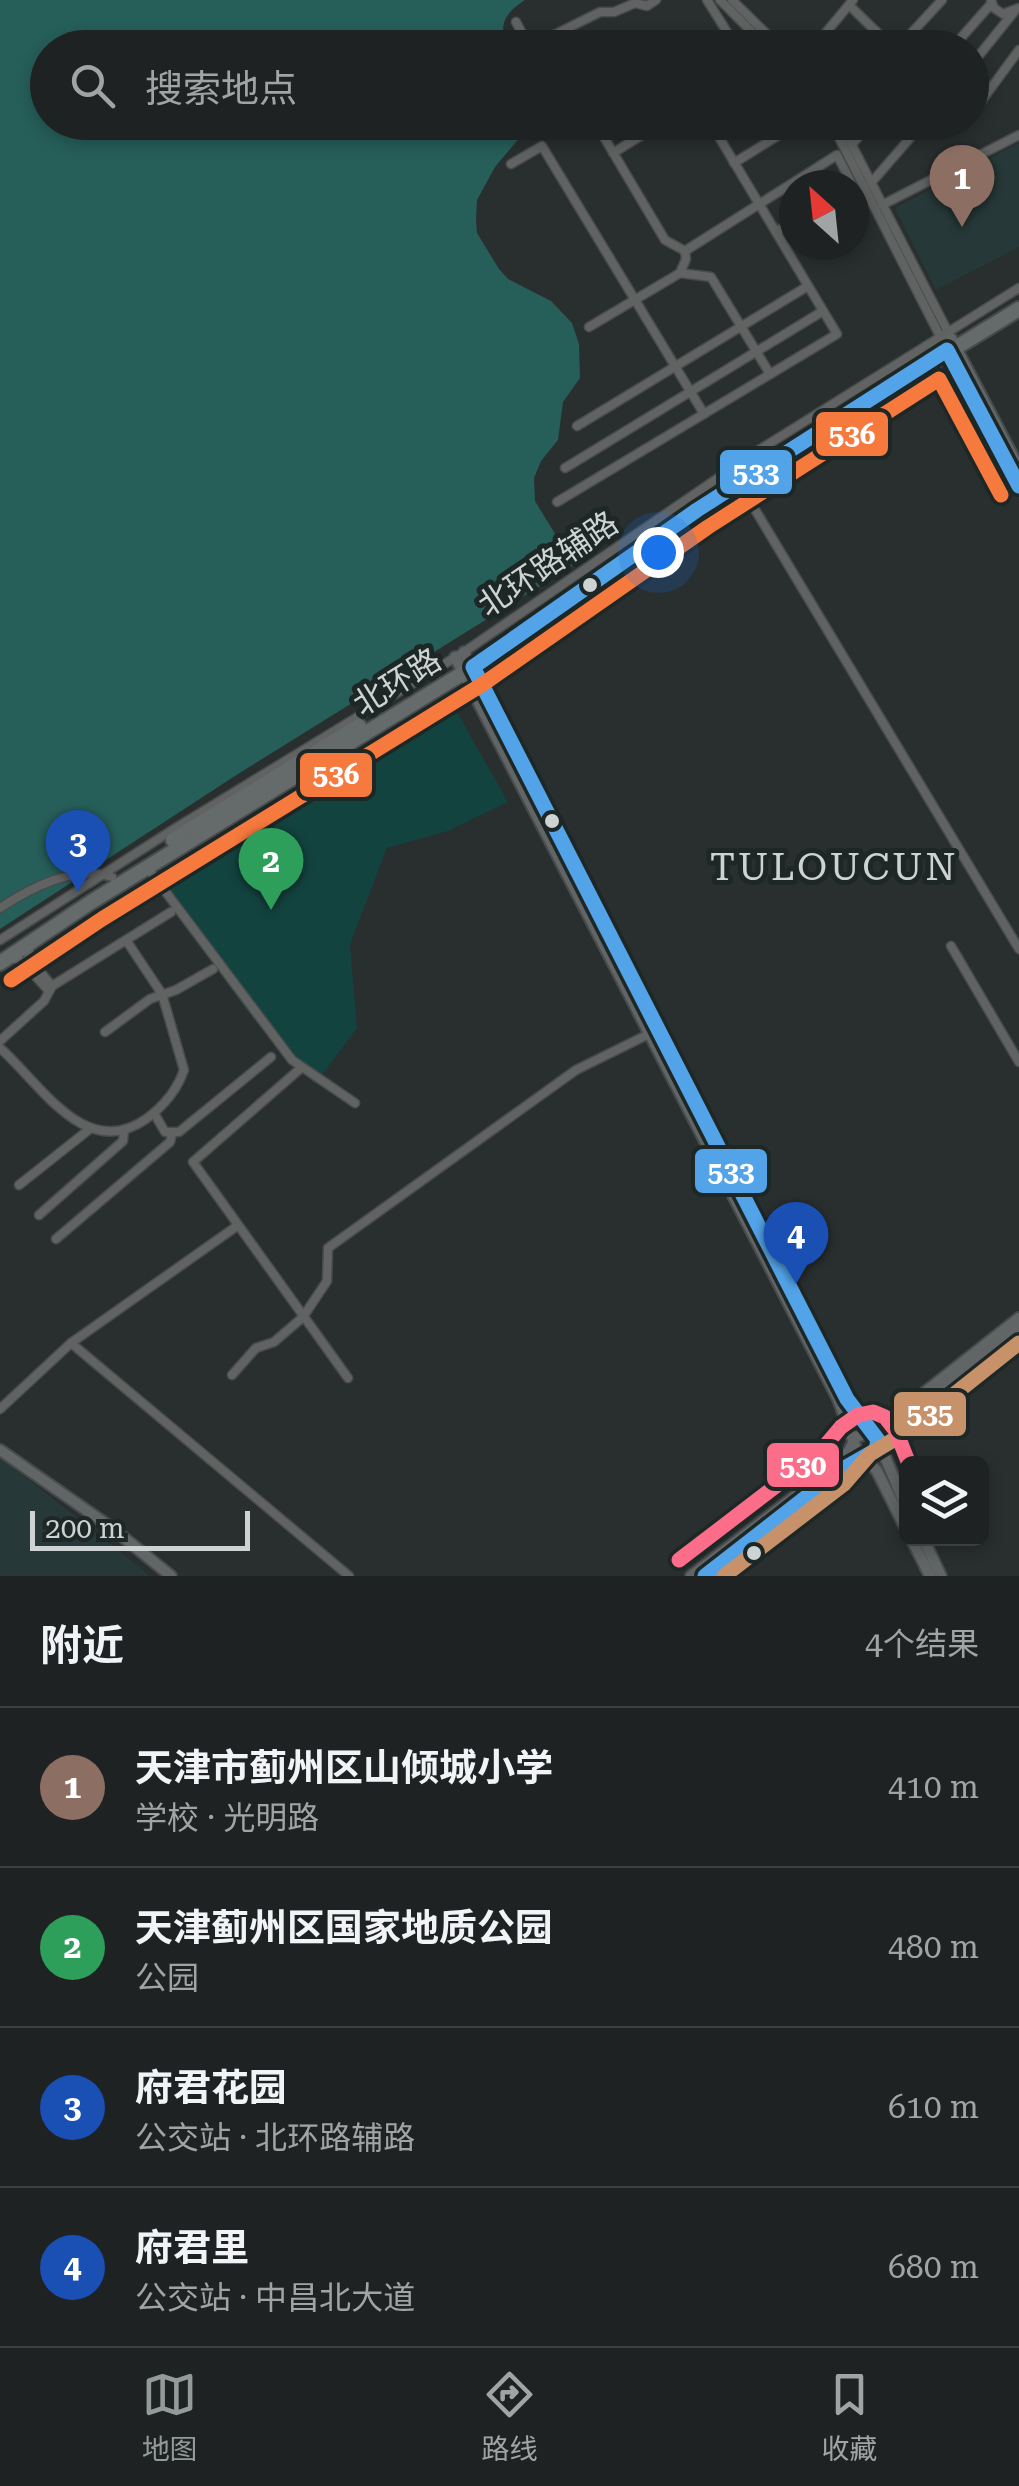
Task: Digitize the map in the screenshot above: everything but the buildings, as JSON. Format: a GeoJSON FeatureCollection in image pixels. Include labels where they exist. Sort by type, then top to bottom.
{"type":"FeatureCollection","features":[{"type":"Feature","properties":{"kind":"highway","name":"北环路"},"geometry":{"type":"LineString","coordinates":[[2,958],[107,876],[464,662],[708,494],[1019,298]]}},
{"type":"Feature","properties":{"kind":"highway","name":"北环路"},"geometry":{"type":"LineString","coordinates":[[2,958],[464,662],[947,341],[1019,308]]}},
{"type":"Feature","properties":{"kind":"main road"},"geometry":{"type":"LineString","coordinates":[[947,341],[1019,468]]}},
{"type":"Feature","properties":{"kind":"main road"},"geometry":{"type":"LineString","coordinates":[[947,341],[1019,486]]}},
{"type":"Feature","properties":{"kind":"main road"},"geometry":{"type":"LineString","coordinates":[[464,662],[847,1399],[872,1432],[899,1490]]}},
{"type":"Feature","properties":{"kind":"main road"},"geometry":{"type":"LineString","coordinates":[[655,1031],[838,1400],[859,1452],[872,1454],[904,1420],[1019,1328]]}},
{"type":"Feature","properties":{"kind":"main road"},"geometry":{"type":"LineString","coordinates":[[691,1576],[832,1468],[861,1434],[872,1432],[1019,1318]]}},
{"type":"Feature","properties":{"kind":"main road"},"geometry":{"type":"LineString","coordinates":[[0,1450],[112,1528],[171,1576]]}},
{"type":"Feature","properties":{"kind":"main road"},"geometry":{"type":"LineString","coordinates":[[865,1454],[899,1516]]}},
{"type":"Feature","properties":{"kind":"main road"},"geometry":{"type":"LineString","coordinates":[[705,1576],[865,1454]]}},
{"type":"Feature","properties":{"kind":"main road"},"geometry":{"type":"LineString","coordinates":[[915,1546],[930,1576]]}},
{"type":"Feature","properties":{"kind":"main road"},"geometry":{"type":"LineString","coordinates":[[926,1546],[942,1576]]}},
{"type":"Feature","properties":{"kind":"street"},"geometry":{"type":"LineString","coordinates":[[564,30],[600,12],[614,12],[634,2],[646,6],[656,0]]}},
{"type":"Feature","properties":{"kind":"street"},"geometry":{"type":"LineString","coordinates":[[707,0],[726,30]]}},
{"type":"Feature","properties":{"kind":"street"},"geometry":{"type":"LineString","coordinates":[[720,0],[750,30]]}},
{"type":"Feature","properties":{"kind":"street"},"geometry":{"type":"LineString","coordinates":[[732,0],[763,30]]}},
{"type":"Feature","properties":{"kind":"street"},"geometry":{"type":"LineString","coordinates":[[915,30],[942,0]]}},
{"type":"Feature","properties":{"kind":"street"},"geometry":{"type":"LineString","coordinates":[[967,30],[991,2],[1003,14],[1016,10]]}},
{"type":"Feature","properties":{"kind":"street"},"geometry":{"type":"LineString","coordinates":[[828,30],[851,3],[875,30]]}},
{"type":"Feature","properties":{"kind":"street"},"geometry":{"type":"LineString","coordinates":[[989,43],[1016,10]]}},
{"type":"Feature","properties":{"kind":"street"},"geometry":{"type":"LineString","coordinates":[[516,22],[520,30]]}},
{"type":"Feature","properties":{"kind":"street"},"geometry":{"type":"LineString","coordinates":[[989,91],[1019,50]]}},
{"type":"Feature","properties":{"kind":"street"},"geometry":{"type":"LineString","coordinates":[[882,205],[1019,135]]}},
{"type":"Feature","properties":{"kind":"street"},"geometry":{"type":"LineString","coordinates":[[605,140],[665,240],[685,250]]}},
{"type":"Feature","properties":{"kind":"street"},"geometry":{"type":"LineString","coordinates":[[613,153],[634,140]]}},
{"type":"Feature","properties":{"kind":"street"},"geometry":{"type":"LineString","coordinates":[[557,502],[837,334],[721,140]]}},
{"type":"Feature","properties":{"kind":"street"},"geometry":{"type":"LineString","coordinates":[[734,162],[770,140]]}},
{"type":"Feature","properties":{"kind":"street"},"geometry":{"type":"LineString","coordinates":[[841,140],[947,341]]}},
{"type":"Feature","properties":{"kind":"street"},"geometry":{"type":"LineString","coordinates":[[850,140],[947,341]]}},
{"type":"Feature","properties":{"kind":"street"},"geometry":{"type":"LineString","coordinates":[[852,144],[856,140]]}},
{"type":"Feature","properties":{"kind":"street"},"geometry":{"type":"LineString","coordinates":[[871,183],[908,140]]}},
{"type":"Feature","properties":{"kind":"street"},"geometry":{"type":"LineString","coordinates":[[512,164],[542,146],[704,414]]}},
{"type":"Feature","properties":{"kind":"street"},"geometry":{"type":"LineString","coordinates":[[813,170],[837,155],[845,170]]}},
{"type":"Feature","properties":{"kind":"street"},"geometry":{"type":"LineString","coordinates":[[685,250],[779,191]]}},
{"type":"Feature","properties":{"kind":"street"},"geometry":{"type":"LineString","coordinates":[[680,273],[685,250]]}},
{"type":"Feature","properties":{"kind":"street"},"geometry":{"type":"LineString","coordinates":[[589,327],[680,273],[711,277],[770,374]]}},
{"type":"Feature","properties":{"kind":"street"},"geometry":{"type":"LineString","coordinates":[[576,426],[808,286]]}},
{"type":"Feature","properties":{"kind":"street"},"geometry":{"type":"LineString","coordinates":[[947,341],[1019,288]]}},
{"type":"Feature","properties":{"kind":"street"},"geometry":{"type":"LineString","coordinates":[[565,468],[823,311]]}},
{"type":"Feature","properties":{"kind":"street"},"geometry":{"type":"LineString","coordinates":[[738,483],[1019,948]]}},
{"type":"Feature","properties":{"kind":"street"},"geometry":{"type":"LineString","coordinates":[[150,871],[300,1068],[355,1103]]}},
{"type":"Feature","properties":{"kind":"street"},"geometry":{"type":"LineString","coordinates":[[2,903],[78,872],[107,876]]}},
{"type":"Feature","properties":{"kind":"street"},"geometry":{"type":"LineString","coordinates":[[0,940],[107,876]]}},
{"type":"Feature","properties":{"kind":"street"},"geometry":{"type":"LineString","coordinates":[[126,940],[162,994],[184,1070],[170,1096],[154,1113],[111,1133],[68,1117],[0,1044],[44,1000],[50,988],[126,940],[172,912]]}},
{"type":"Feature","properties":{"kind":"street"},"geometry":{"type":"LineString","coordinates":[[32,941],[28,956],[50,988]]}},
{"type":"Feature","properties":{"kind":"street"},"geometry":{"type":"LineString","coordinates":[[951,946],[1019,1062]]}},
{"type":"Feature","properties":{"kind":"street"},"geometry":{"type":"LineString","coordinates":[[2,958],[22,961],[50,988]]}},
{"type":"Feature","properties":{"kind":"street"},"geometry":{"type":"LineString","coordinates":[[105,1032],[150,999],[176,990],[213,969]]}},
{"type":"Feature","properties":{"kind":"street"},"geometry":{"type":"LineString","coordinates":[[232,1375],[256,1348],[274,1342],[303,1316],[327,1281],[328,1248],[576,1070],[655,1031]]}},
{"type":"Feature","properties":{"kind":"street"},"geometry":{"type":"LineString","coordinates":[[56,1239],[170,1142],[172,1134],[271,1058]]}},
{"type":"Feature","properties":{"kind":"street"},"geometry":{"type":"LineString","coordinates":[[300,1068],[193,1162],[348,1378]]}},
{"type":"Feature","properties":{"kind":"street"},"geometry":{"type":"LineString","coordinates":[[154,1113],[156,1121],[172,1134]]}},
{"type":"Feature","properties":{"kind":"street"},"geometry":{"type":"LineString","coordinates":[[19,1185],[91,1128]]}},
{"type":"Feature","properties":{"kind":"street"},"geometry":{"type":"LineString","coordinates":[[39,1215],[123,1141],[124,1130]]}},
{"type":"Feature","properties":{"kind":"street"},"geometry":{"type":"LineString","coordinates":[[0,1409],[72,1344],[237,1226]]}},
{"type":"Feature","properties":{"kind":"street"},"geometry":{"type":"LineString","coordinates":[[72,1344],[349,1576]]}},
{"type":"Feature","properties":{"kind":"shaded area"},"geometry":{"type":"Polygon","coordinates":[[[0,0],[525,0],[512,10],[503,30],[30,30],[30,140],[518,140],[495,167],[477,200],[477,233],[508,279],[551,301],[572,323],[579,344],[580,378],[563,402],[558,440],[541,461],[534,478],[535,501],[574,565],[238,774],[0,929],[0,0]]]}},
{"type":"Feature","properties":{"kind":"shaded area"},"geometry":{"type":"Polygon","coordinates":[[[1019,143],[1019,247],[936,290],[895,208],[1019,143]]]}},
{"type":"Feature","properties":{"kind":"shaded area"},"geometry":{"type":"Polygon","coordinates":[[[449,698],[508,802],[448,831],[387,848],[350,944],[357,1028],[315,1084],[248,1012],[156,876],[449,698]]]}},
{"type":"Feature","properties":{"kind":"shaded area"},"geometry":{"type":"Polygon","coordinates":[[[0,1457],[98,1534],[150,1576],[0,1576],[0,1457]]]}},
{"type":"Feature","properties":{"kind":"transit line","name":"533"},"geometry":{"type":"LineString","coordinates":[[705,1576],[841,1470],[876,1450],[878,1440],[847,1399],[473,667],[697,510],[947,350],[1019,486]]}},
{"type":"Feature","properties":{"kind":"transit line","name":"536"},"geometry":{"type":"LineString","coordinates":[[11,980],[102,919],[483,684],[708,527],[939,379],[1001,495]]}},
{"type":"Feature","properties":{"kind":"transit line","name":"535"},"geometry":{"type":"LineString","coordinates":[[724,1576],[844,1484],[870,1454],[908,1431],[1019,1343]]}},
{"type":"Feature","properties":{"kind":"transit line","name":"530"},"geometry":{"type":"LineString","coordinates":[[679,1560],[819,1453],[841,1427],[858,1415],[873,1412],[885,1417],[896,1431],[906,1456]]}},
{"type":"Feature","properties":{"kind":"place","name":"天津市蓟州区山倾城小学"},"geometry":{"type":"Point","coordinates":[962,227]}},
{"type":"Feature","properties":{"kind":"place","name":"府君花园"},"geometry":{"type":"Point","coordinates":[78,892]}},
{"type":"Feature","properties":{"kind":"place","name":"天津蓟州区国家地质公园"},"geometry":{"type":"Point","coordinates":[271,910]}},
{"type":"Feature","properties":{"kind":"place","name":"府君里"},"geometry":{"type":"Point","coordinates":[796,1284]}},
{"type":"Feature","properties":{"kind":"district","name":"TULOUCUN"},"geometry":{"type":"Point","coordinates":[834,867]}}]}
